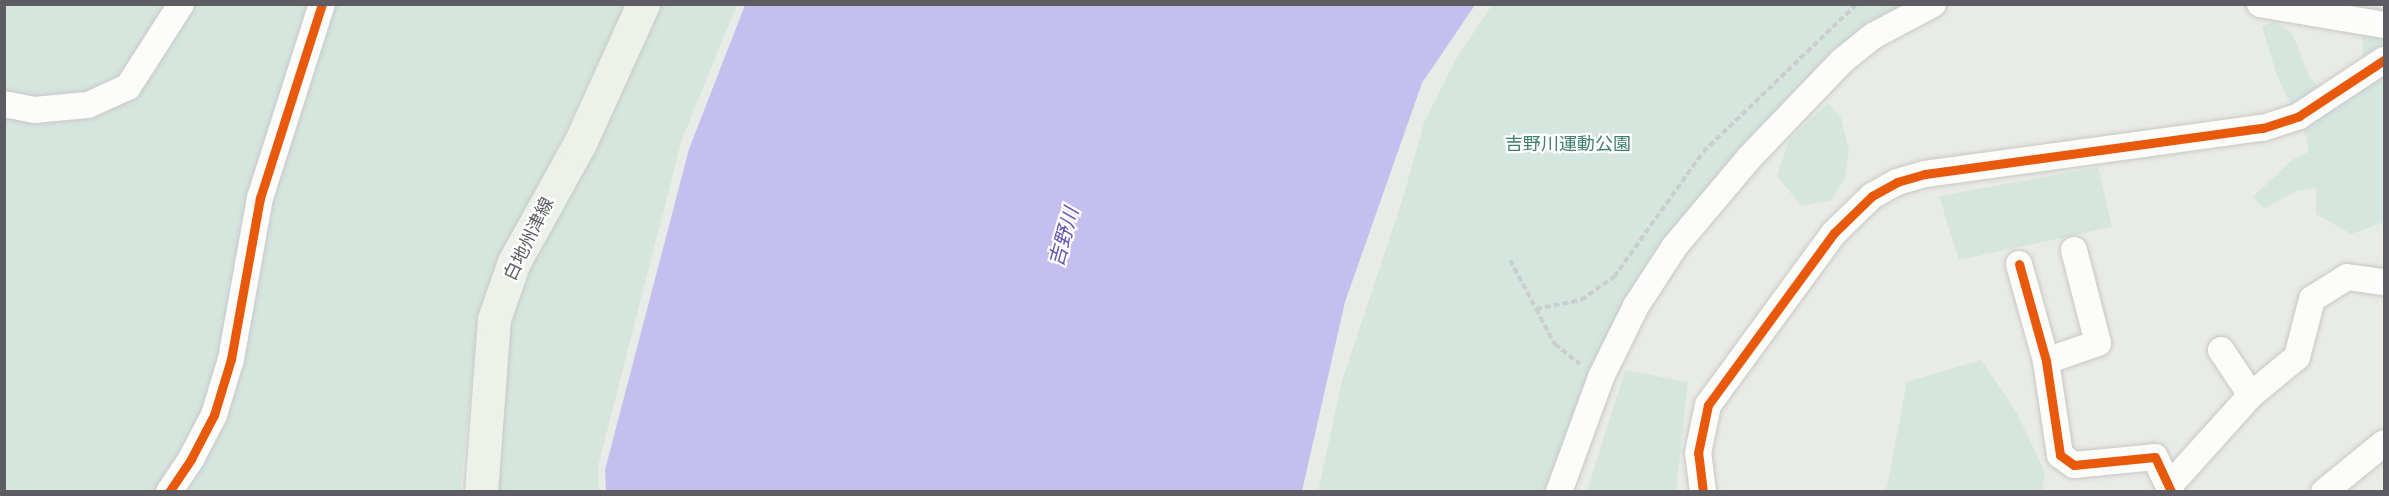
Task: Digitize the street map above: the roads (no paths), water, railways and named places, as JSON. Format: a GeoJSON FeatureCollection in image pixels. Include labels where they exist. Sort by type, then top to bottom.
{"type":"FeatureCollection","features":[{"type":"Feature","properties":{"kind":"main road","name":"白地州津線"},"geometry":{"type":"LineString","coordinates":[[481,492],[494,319],[514,262],[580,143],[643,4]]}},
{"type":"Feature","properties":{"kind":"street"},"geometry":{"type":"LineString","coordinates":[[4,105],[34,110],[88,105],[128,87],[181,4]]}},
{"type":"Feature","properties":{"kind":"street"},"geometry":{"type":"LineString","coordinates":[[169,492],[214,415],[231,359],[260,198],[322,4]]}},
{"type":"Feature","properties":{"kind":"street"},"geometry":{"type":"LineString","coordinates":[[1559,492],[1601,376],[1636,306],[1675,246],[1749,158],[1842,61],[1873,36],[1933,4]]}},
{"type":"Feature","properties":{"kind":"street"},"geometry":{"type":"LineString","coordinates":[[2260,4],[2265,8],[2385,25]]}},
{"type":"Feature","properties":{"kind":"street"},"geometry":{"type":"LineString","coordinates":[[1703,492],[1698,453],[1708,405],[1834,233],[1872,196],[1897,182],[1924,174],[2263,128],[2299,116],[2385,60]]}},
{"type":"Feature","properties":{"kind":"street"},"geometry":{"type":"LineString","coordinates":[[2046,362],[2098,343],[2074,250]]}},
{"type":"Feature","properties":{"kind":"street"},"geometry":{"type":"LineString","coordinates":[[2019,264],[2046,362],[2060,455],[2074,465],[2155,457],[2170,489],[2251,395],[2296,357],[2312,299],[2347,277],[2385,282]]}},
{"type":"Feature","properties":{"kind":"street"},"geometry":{"type":"LineString","coordinates":[[2221,350],[2251,395]]}},
{"type":"Feature","properties":{"kind":"street"},"geometry":{"type":"LineString","coordinates":[[2324,492],[2385,443]]}},
{"type":"Feature","properties":{"kind":"water","name":"吉野川"},"geometry":{"type":"Polygon","coordinates":[[[745,5],[1475,5],[1422,83],[1345,302],[1302,491],[606,491],[605,470],[689,149],[745,5]]]}},
{"type":"Feature","properties":{"kind":"park label","name":"吉野川運動公園"},"geometry":{"type":"Point","coordinates":[1568,144]}}]}
